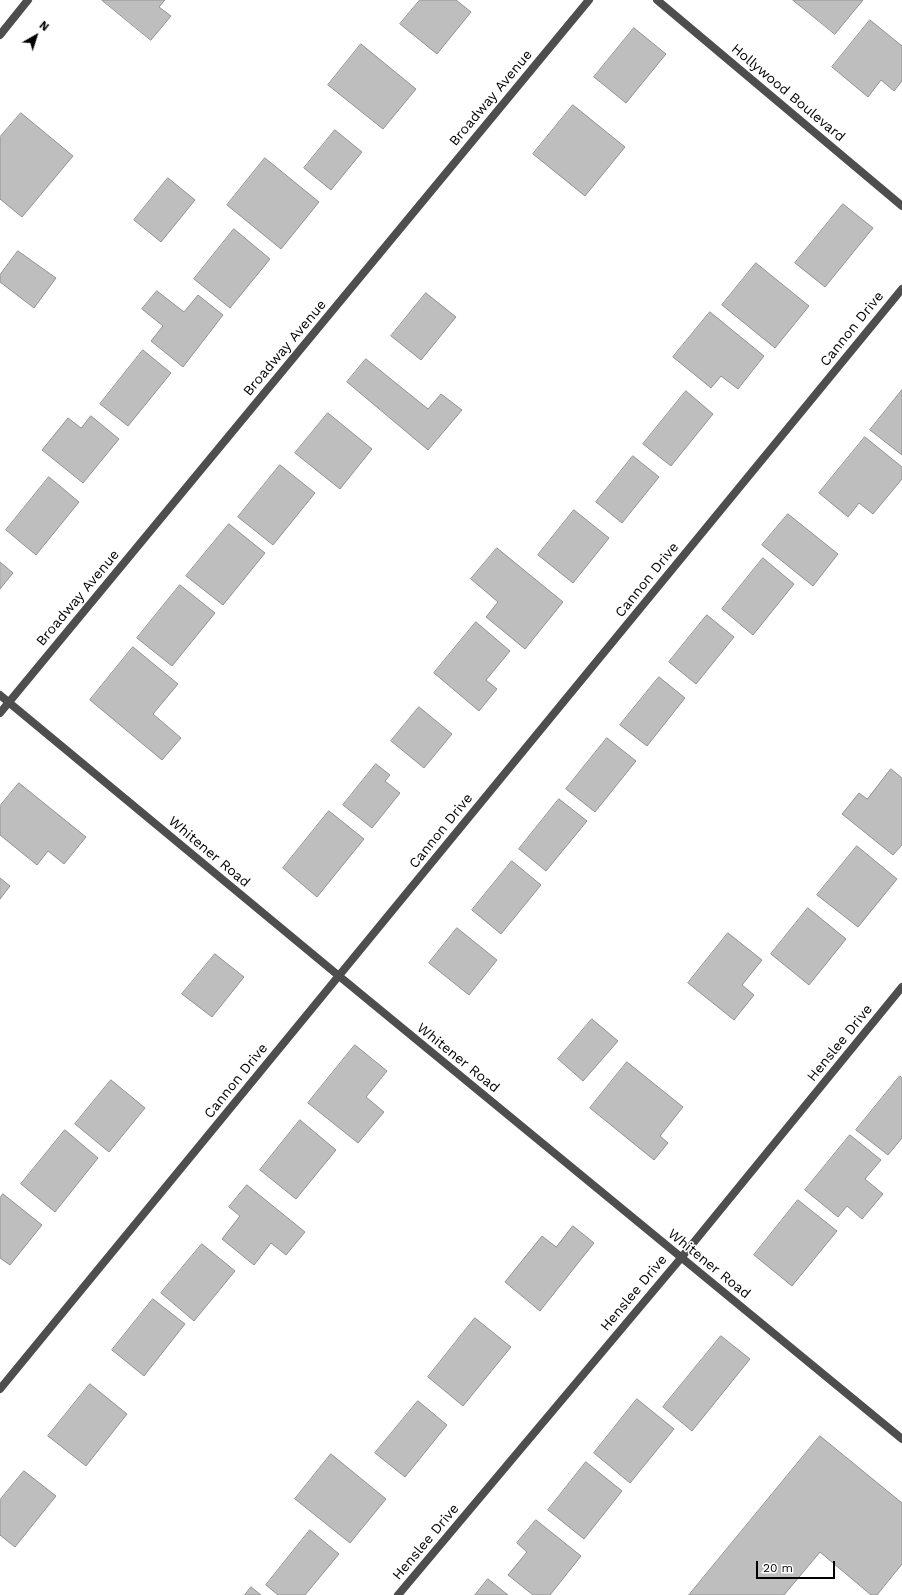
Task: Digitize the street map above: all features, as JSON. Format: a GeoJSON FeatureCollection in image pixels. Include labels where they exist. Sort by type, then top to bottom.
{"type":"FeatureCollection","features":[{"type":"Feature","properties":{"kind":"street"},"geometry":{"type":"LineString","coordinates":[[0,34],[28,0]]}},
{"type":"Feature","properties":{"kind":"street","name":"Broadway Avenue"},"geometry":{"type":"LineString","coordinates":[[0,713],[589,0]]}},
{"type":"Feature","properties":{"kind":"street","name":"Hollywood Boulevard"},"geometry":{"type":"LineString","coordinates":[[657,0],[902,206]]}},
{"type":"Feature","properties":{"kind":"street","name":"Cannon Drive"},"geometry":{"type":"LineString","coordinates":[[0,1389],[902,289]]}},
{"type":"Feature","properties":{"kind":"street","name":"Whitener Road"},"geometry":{"type":"LineString","coordinates":[[0,695],[902,1439]]}},
{"type":"Feature","properties":{"kind":"street","name":"Henslee Drive"},"geometry":{"type":"LineString","coordinates":[[398,1595],[681,1258],[902,987]]}},
{"type":"Feature","properties":{"kind":"building"},"geometry":{"type":"Polygon","coordinates":[[[102,0],[165,0],[159,7],[171,16],[151,40],[102,0]]]}},
{"type":"Feature","properties":{"kind":"building"},"geometry":{"type":"Polygon","coordinates":[[[420,0],[456,0],[471,12],[437,54],[400,24],[420,0]]]}},
{"type":"Feature","properties":{"kind":"building"},"geometry":{"type":"Polygon","coordinates":[[[793,0],[863,0],[835,34],[793,0]]]}},
{"type":"Feature","properties":{"kind":"building"},"geometry":{"type":"Polygon","coordinates":[[[870,20],[902,46],[902,81],[894,91],[881,80],[868,97],[832,67],[870,20]]]}},
{"type":"Feature","properties":{"kind":"building"},"geometry":{"type":"Polygon","coordinates":[[[634,28],[666,54],[626,103],[594,77],[634,28]]]}},
{"type":"Feature","properties":{"kind":"building"},"geometry":{"type":"Polygon","coordinates":[[[361,44],[416,89],[383,129],[328,85],[361,44]]]}},
{"type":"Feature","properties":{"kind":"building"},"geometry":{"type":"Polygon","coordinates":[[[573,105],[625,147],[585,196],[533,154],[573,105]]]}},
{"type":"Feature","properties":{"kind":"building"},"geometry":{"type":"Polygon","coordinates":[[[21,113],[73,156],[22,217],[0,199],[0,137],[21,113]]]}},
{"type":"Feature","properties":{"kind":"building"},"geometry":{"type":"Polygon","coordinates":[[[335,130],[362,152],[331,190],[304,168],[335,130]]]}},
{"type":"Feature","properties":{"kind":"building"},"geometry":{"type":"Polygon","coordinates":[[[265,158],[319,202],[281,249],[227,205],[265,158]]]}},
{"type":"Feature","properties":{"kind":"building"},"geometry":{"type":"Polygon","coordinates":[[[168,178],[195,200],[161,242],[134,220],[168,178]]]}},
{"type":"Feature","properties":{"kind":"building"},"geometry":{"type":"Polygon","coordinates":[[[843,204],[873,228],[825,287],[795,263],[843,204]]]}},
{"type":"Feature","properties":{"kind":"building"},"geometry":{"type":"Polygon","coordinates":[[[234,229],[270,259],[230,308],[194,279],[234,229]]]}},
{"type":"Feature","properties":{"kind":"building"},"geometry":{"type":"Polygon","coordinates":[[[18,251],[56,278],[34,308],[0,282],[0,275],[18,251]]]}},
{"type":"Feature","properties":{"kind":"building"},"geometry":{"type":"Polygon","coordinates":[[[756,263],[809,306],[775,348],[722,305],[756,263]]]}},
{"type":"Feature","properties":{"kind":"building"},"geometry":{"type":"Polygon","coordinates":[[[157,291],[184,312],[198,295],[223,315],[183,367],[151,341],[163,326],[142,309],[157,291]]]}},
{"type":"Feature","properties":{"kind":"building"},"geometry":{"type":"Polygon","coordinates":[[[426,293],[456,317],[421,360],[391,336],[426,293]]]}},
{"type":"Feature","properties":{"kind":"building"},"geometry":{"type":"Polygon","coordinates":[[[710,312],[764,356],[738,389],[721,376],[711,388],[673,357],[710,312]]]}},
{"type":"Feature","properties":{"kind":"building"},"geometry":{"type":"Polygon","coordinates":[[[143,350],[171,373],[128,426],[100,404],[143,350]]]}},
{"type":"Feature","properties":{"kind":"building"},"geometry":{"type":"Polygon","coordinates":[[[366,359],[428,409],[441,394],[462,410],[428,450],[347,382],[366,359]]]}},
{"type":"Feature","properties":{"kind":"building"},"geometry":{"type":"Polygon","coordinates":[[[902,390],[902,455],[870,430],[902,390]]]}},
{"type":"Feature","properties":{"kind":"building"},"geometry":{"type":"Polygon","coordinates":[[[686,391],[713,414],[671,466],[643,444],[686,391]]]}},
{"type":"Feature","properties":{"kind":"building"},"geometry":{"type":"Polygon","coordinates":[[[328,413],[372,449],[340,489],[295,453],[328,413]]]}},
{"type":"Feature","properties":{"kind":"building"},"geometry":{"type":"Polygon","coordinates":[[[91,416],[119,439],[83,483],[42,450],[68,418],[81,428],[91,416]]]}},
{"type":"Feature","properties":{"kind":"building"},"geometry":{"type":"Polygon","coordinates":[[[865,437],[902,467],[902,479],[873,514],[859,503],[848,517],[819,493],[865,437]]]}},
{"type":"Feature","properties":{"kind":"building"},"geometry":{"type":"Polygon","coordinates":[[[633,456],[659,477],[622,523],[596,502],[633,456]]]}},
{"type":"Feature","properties":{"kind":"building"},"geometry":{"type":"Polygon","coordinates":[[[280,465],[315,493],[273,545],[238,517],[280,465]]]}},
{"type":"Feature","properties":{"kind":"building"},"geometry":{"type":"Polygon","coordinates":[[[49,477],[79,502],[36,555],[6,530],[49,477]]]}},
{"type":"Feature","properties":{"kind":"building"},"geometry":{"type":"Polygon","coordinates":[[[574,510],[609,538],[573,583],[538,555],[574,510]]]}},
{"type":"Feature","properties":{"kind":"building"},"geometry":{"type":"Polygon","coordinates":[[[788,514],[838,554],[813,586],[762,545],[788,514]]]}},
{"type":"Feature","properties":{"kind":"building"},"geometry":{"type":"Polygon","coordinates":[[[229,524],[265,553],[223,605],[186,576],[229,524]]]}},
{"type":"Feature","properties":{"kind":"building"},"geometry":{"type":"Polygon","coordinates":[[[497,548],[563,602],[525,649],[486,617],[498,602],[471,579],[497,548]]]}},
{"type":"Feature","properties":{"kind":"building"},"geometry":{"type":"Polygon","coordinates":[[[763,558],[794,584],[753,635],[722,609],[763,558]]]}},
{"type":"Feature","properties":{"kind":"building"},"geometry":{"type":"Polygon","coordinates":[[[0,562],[13,573],[0,589],[0,562]]]}},
{"type":"Feature","properties":{"kind":"building"},"geometry":{"type":"Polygon","coordinates":[[[180,585],[215,613],[172,666],[137,638],[180,585]]]}},
{"type":"Feature","properties":{"kind":"building"},"geometry":{"type":"Polygon","coordinates":[[[707,615],[734,637],[696,684],[669,662],[707,615]]]}},
{"type":"Feature","properties":{"kind":"building"},"geometry":{"type":"Polygon","coordinates":[[[476,622],[510,651],[486,680],[497,689],[479,711],[434,673],[476,622]]]}},
{"type":"Feature","properties":{"kind":"building"},"geometry":{"type":"Polygon","coordinates":[[[133,647],[178,684],[153,714],[181,738],[162,760],[90,700],[133,647]]]}},
{"type":"Feature","properties":{"kind":"building"},"geometry":{"type":"Polygon","coordinates":[[[659,677],[685,698],[647,746],[620,725],[659,677]]]}},
{"type":"Feature","properties":{"kind":"building"},"geometry":{"type":"Polygon","coordinates":[[[419,707],[452,734],[424,768],[391,741],[419,707]]]}},
{"type":"Feature","properties":{"kind":"building"},"geometry":{"type":"Polygon","coordinates":[[[607,738],[636,761],[595,812],[566,789],[607,738]]]}},
{"type":"Feature","properties":{"kind":"building"},"geometry":{"type":"Polygon","coordinates":[[[376,764],[390,775],[385,781],[400,793],[372,828],[343,805],[376,764]]]}},
{"type":"Feature","properties":{"kind":"building"},"geometry":{"type":"Polygon","coordinates":[[[891,769],[902,778],[902,845],[893,855],[842,814],[859,793],[867,799],[891,769]]]}},
{"type":"Feature","properties":{"kind":"building"},"geometry":{"type":"Polygon","coordinates":[[[19,783],[86,837],[64,864],[48,851],[37,865],[0,835],[0,806],[19,783]]]}},
{"type":"Feature","properties":{"kind":"building"},"geometry":{"type":"Polygon","coordinates":[[[559,799],[587,821],[546,871],[519,849],[559,799]]]}},
{"type":"Feature","properties":{"kind":"building"},"geometry":{"type":"Polygon","coordinates":[[[329,811],[364,839],[317,897],[283,868],[329,811]]]}},
{"type":"Feature","properties":{"kind":"building"},"geometry":{"type":"Polygon","coordinates":[[[857,846],[897,879],[858,927],[817,895],[857,846]]]}},
{"type":"Feature","properties":{"kind":"building"},"geometry":{"type":"Polygon","coordinates":[[[512,861],[541,885],[501,934],[472,910],[512,861]]]}},
{"type":"Feature","properties":{"kind":"building"},"geometry":{"type":"Polygon","coordinates":[[[0,878],[10,886],[0,899],[0,878]]]}},
{"type":"Feature","properties":{"kind":"building"},"geometry":{"type":"Polygon","coordinates":[[[808,908],[846,939],[809,985],[771,954],[808,908]]]}},
{"type":"Feature","properties":{"kind":"building"},"geometry":{"type":"Polygon","coordinates":[[[457,928],[497,960],[469,995],[429,963],[457,928]]]}},
{"type":"Feature","properties":{"kind":"building"},"geometry":{"type":"Polygon","coordinates":[[[728,933],[762,960],[742,985],[754,995],[734,1020],[688,983],[728,933]]]}},
{"type":"Feature","properties":{"kind":"building"},"geometry":{"type":"Polygon","coordinates":[[[215,954],[244,977],[212,1017],[182,994],[215,954]]]}},
{"type":"Feature","properties":{"kind":"building"},"geometry":{"type":"Polygon","coordinates":[[[592,1019],[618,1041],[583,1081],[558,1059],[592,1019]]]}},
{"type":"Feature","properties":{"kind":"building"},"geometry":{"type":"Polygon","coordinates":[[[355,1045],[387,1071],[366,1097],[384,1112],[358,1143],[308,1103],[355,1045]]]}},
{"type":"Feature","properties":{"kind":"building"},"geometry":{"type":"Polygon","coordinates":[[[627,1062],[683,1107],[660,1136],[668,1143],[654,1160],[590,1108],[627,1062]]]}},
{"type":"Feature","properties":{"kind":"building"},"geometry":{"type":"Polygon","coordinates":[[[900,1076],[902,1078],[902,1138],[888,1155],[856,1130],[900,1076]]]}},
{"type":"Feature","properties":{"kind":"building"},"geometry":{"type":"Polygon","coordinates":[[[111,1080],[145,1108],[109,1152],[75,1124],[111,1080]]]}},
{"type":"Feature","properties":{"kind":"building"},"geometry":{"type":"Polygon","coordinates":[[[300,1120],[336,1150],[296,1199],[260,1170],[300,1120]]]}},
{"type":"Feature","properties":{"kind":"building"},"geometry":{"type":"Polygon","coordinates":[[[65,1130],[98,1158],[55,1212],[21,1184],[65,1130]]]}},
{"type":"Feature","properties":{"kind":"building"},"geometry":{"type":"Polygon","coordinates":[[[850,1135],[881,1160],[865,1179],[883,1194],[862,1219],[847,1206],[838,1217],[805,1190],[850,1135]]]}},
{"type":"Feature","properties":{"kind":"building"},"geometry":{"type":"Polygon","coordinates":[[[247,1185],[305,1232],[286,1255],[271,1243],[254,1265],[222,1239],[240,1216],[229,1207],[247,1185]]]}},
{"type":"Feature","properties":{"kind":"building"},"geometry":{"type":"Polygon","coordinates":[[[3,1194],[42,1225],[10,1265],[0,1258],[0,1198],[3,1194]]]}},
{"type":"Feature","properties":{"kind":"building"},"geometry":{"type":"Polygon","coordinates":[[[798,1200],[837,1231],[792,1286],[754,1255],[798,1200]]]}},
{"type":"Feature","properties":{"kind":"building"},"geometry":{"type":"Polygon","coordinates":[[[573,1226],[594,1243],[540,1311],[505,1282],[542,1236],[556,1247],[573,1226]]]}},
{"type":"Feature","properties":{"kind":"building"},"geometry":{"type":"Polygon","coordinates":[[[202,1244],[235,1271],[194,1321],[161,1293],[202,1244]]]}},
{"type":"Feature","properties":{"kind":"building"},"geometry":{"type":"Polygon","coordinates":[[[153,1299],[185,1324],[144,1376],[112,1350],[153,1299]]]}},
{"type":"Feature","properties":{"kind":"building"},"geometry":{"type":"Polygon","coordinates":[[[475,1318],[511,1347],[463,1406],[428,1377],[475,1318]]]}},
{"type":"Feature","properties":{"kind":"building"},"geometry":{"type":"Polygon","coordinates":[[[721,1336],[750,1359],[692,1431],[663,1407],[721,1336]]]}},
{"type":"Feature","properties":{"kind":"building"},"geometry":{"type":"Polygon","coordinates":[[[90,1384],[127,1414],[86,1466],[48,1436],[90,1384]]]}},
{"type":"Feature","properties":{"kind":"building"},"geometry":{"type":"Polygon","coordinates":[[[637,1399],[674,1429],[630,1483],[594,1453],[637,1399]]]}},
{"type":"Feature","properties":{"kind":"building"},"geometry":{"type":"Polygon","coordinates":[[[418,1401],[447,1425],[405,1477],[375,1453],[418,1401]]]}},
{"type":"Feature","properties":{"kind":"building"},"geometry":{"type":"Polygon","coordinates":[[[820,1436],[902,1503],[902,1564],[877,1595],[871,1595],[820,1552],[784,1595],[689,1595],[820,1436]]]}},
{"type":"Feature","properties":{"kind":"building"},"geometry":{"type":"Polygon","coordinates":[[[331,1454],[386,1499],[350,1543],[295,1499],[331,1454]]]}},
{"type":"Feature","properties":{"kind":"building"},"geometry":{"type":"Polygon","coordinates":[[[586,1462],[622,1491],[584,1539],[548,1510],[586,1462]]]}},
{"type":"Feature","properties":{"kind":"building"},"geometry":{"type":"Polygon","coordinates":[[[24,1471],[56,1496],[15,1547],[0,1535],[0,1500],[24,1471]]]}},
{"type":"Feature","properties":{"kind":"building"},"geometry":{"type":"Polygon","coordinates":[[[536,1520],[581,1556],[550,1595],[533,1595],[508,1575],[527,1552],[517,1543],[536,1520]]]}},
{"type":"Feature","properties":{"kind":"building"},"geometry":{"type":"Polygon","coordinates":[[[310,1530],[339,1554],[305,1595],[278,1595],[266,1585],[310,1530]]]}},
{"type":"Feature","properties":{"kind":"building"},"geometry":{"type":"Polygon","coordinates":[[[488,1579],[508,1595],[475,1595],[488,1579]]]}},
{"type":"Feature","properties":{"kind":"building"},"geometry":{"type":"Polygon","coordinates":[[[251,1587],[261,1595],[245,1595],[251,1587]]]}}]}
